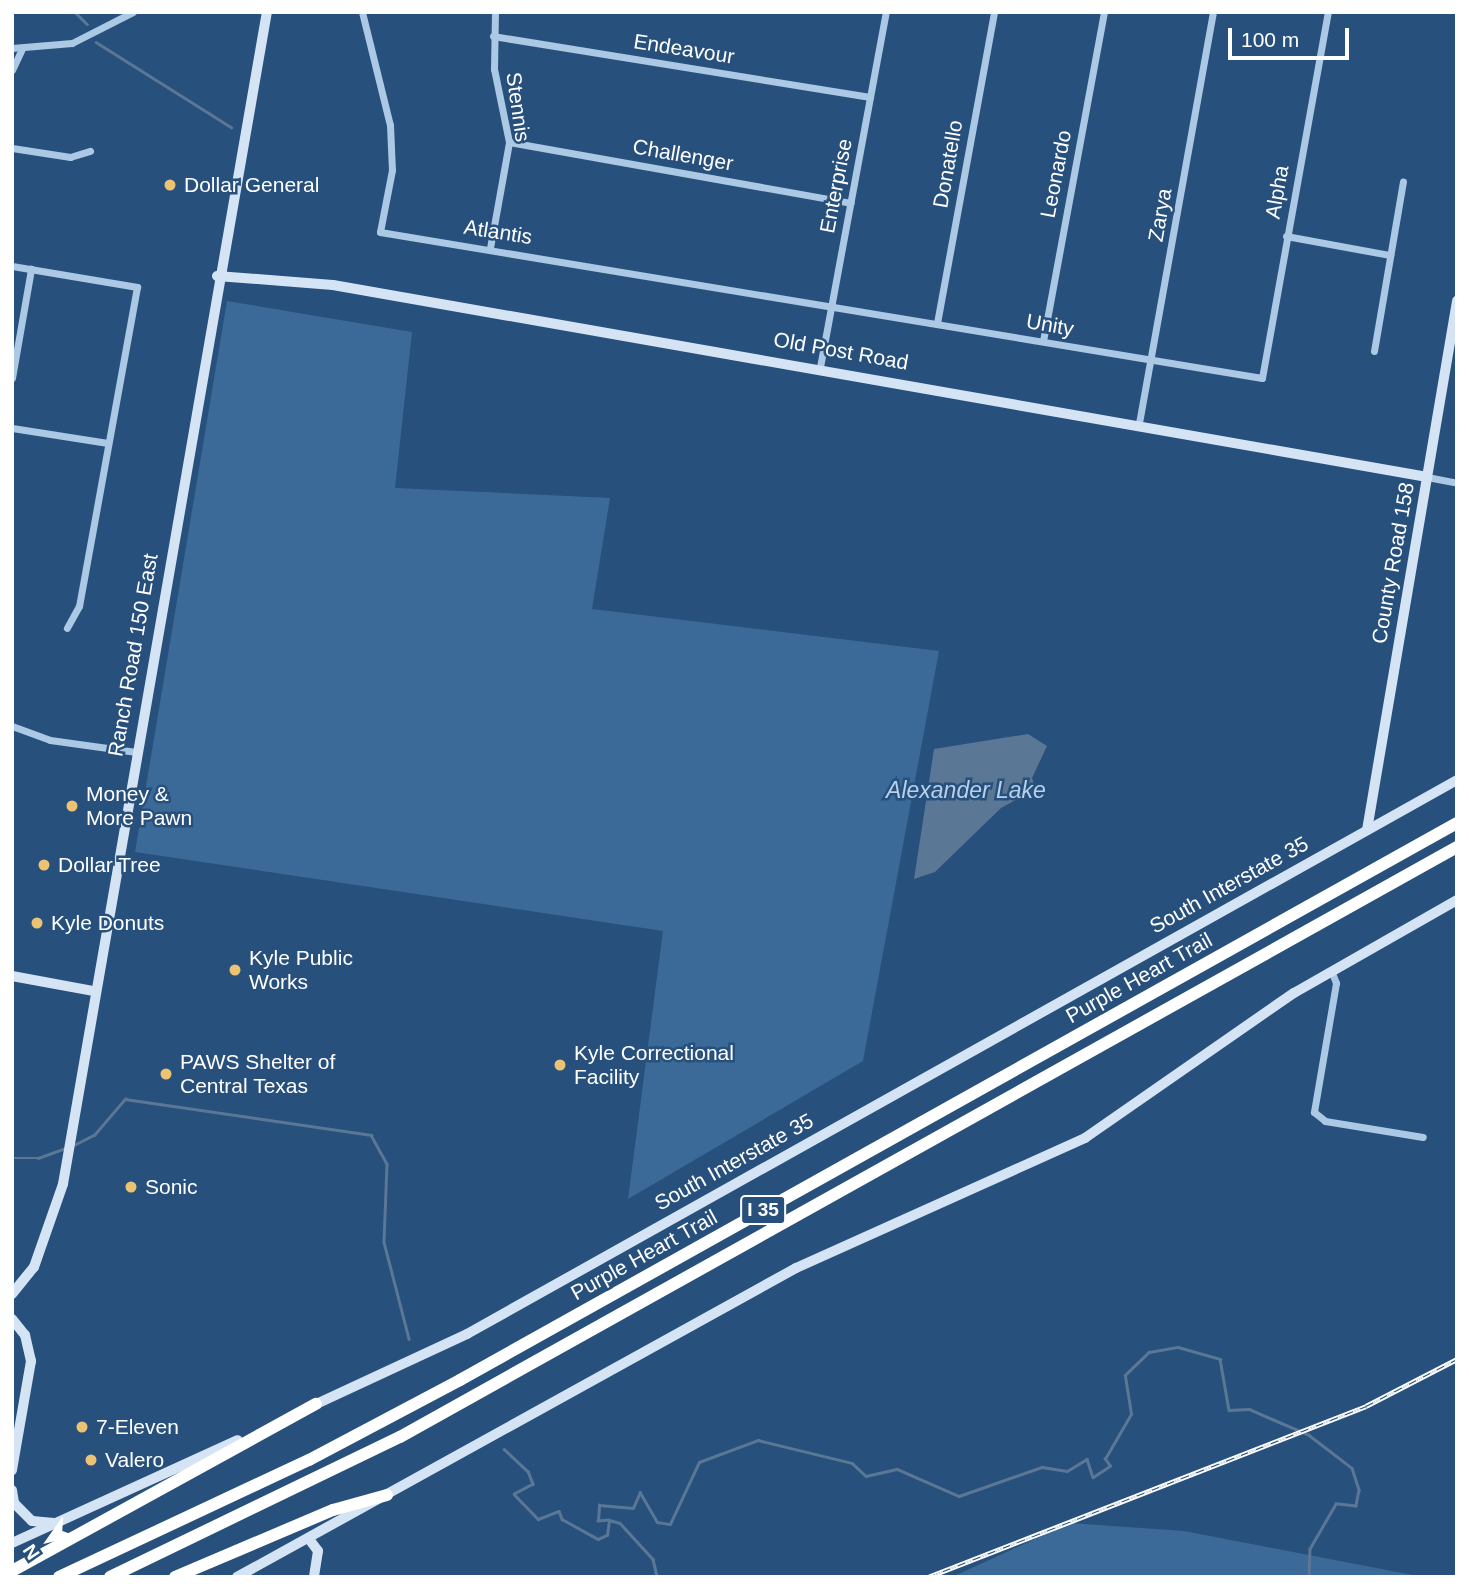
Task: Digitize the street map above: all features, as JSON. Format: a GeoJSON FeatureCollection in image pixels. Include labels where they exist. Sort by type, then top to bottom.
{"type":"FeatureCollection","features":[{"type":"Feature","properties":{"kind":"highway","name":"Purple Heart Trail"},"geometry":{"type":"LineString","coordinates":[[59,1577],[448,1387],[1457,823]]}},
{"type":"Feature","properties":{"kind":"highway","name":"Purple Heart Trail"},"geometry":{"type":"LineString","coordinates":[[110,1577],[400,1437],[1457,847]]}},
{"type":"Feature","properties":{"kind":"highway"},"geometry":{"type":"LineString","coordinates":[[12,1572],[316,1404]]}},
{"type":"Feature","properties":{"kind":"highway"},"geometry":{"type":"LineString","coordinates":[[175,1577],[333,1510],[387,1495]]}},
{"type":"Feature","properties":{"kind":"main road","name":"Ranch Road 150 East"},"geometry":{"type":"LineString","coordinates":[[12,1294],[50,1232],[67,1155],[217,276],[267,12]]}},
{"type":"Feature","properties":{"kind":"main road","name":"Old Post Road"},"geometry":{"type":"LineString","coordinates":[[217,276],[333,285],[820,366],[1427,477]]}},
{"type":"Feature","properties":{"kind":"main road","name":"County Road 158"},"geometry":{"type":"LineString","coordinates":[[1367,830],[1457,301]]}},
{"type":"Feature","properties":{"kind":"main road","name":"South Interstate 35"},"geometry":{"type":"LineString","coordinates":[[12,1543],[467,1334],[1457,780]]}},
{"type":"Feature","properties":{"kind":"main road"},"geometry":{"type":"LineString","coordinates":[[237,1577],[796,1268],[1085,1138],[1331,970],[1457,900]]}},
{"type":"Feature","properties":{"kind":"main road"},"geometry":{"type":"LineString","coordinates":[[12,976],[93,991]]}},
{"type":"Feature","properties":{"kind":"main road"},"geometry":{"type":"LineString","coordinates":[[12,1319],[26,1335],[31,1362],[12,1470]]}},
{"type":"Feature","properties":{"kind":"main road"},"geometry":{"type":"LineString","coordinates":[[12,1490],[14,1503],[32,1521],[58,1523]]}},
{"type":"Feature","properties":{"kind":"main road"},"geometry":{"type":"LineString","coordinates":[[309,1539],[319,1559],[314,1577]]}},
{"type":"Feature","properties":{"kind":"street"},"geometry":{"type":"LineString","coordinates":[[12,48],[72,43],[133,12]]}},
{"type":"Feature","properties":{"kind":"street","name":"Atlantis"},"geometry":{"type":"LineString","coordinates":[[362,12],[390,125],[392,170],[380,232],[490,248],[831,308]]}},
{"type":"Feature","properties":{"kind":"street","name":"Stennis"},"geometry":{"type":"LineString","coordinates":[[490,248],[509,142],[493,36],[495,12]]}},
{"type":"Feature","properties":{"kind":"street","name":"Enterprise"},"geometry":{"type":"LineString","coordinates":[[820,366],[886,12]]}},
{"type":"Feature","properties":{"kind":"street","name":"Donatello"},"geometry":{"type":"LineString","coordinates":[[937,323],[994,12]]}},
{"type":"Feature","properties":{"kind":"street","name":"Leonardo"},"geometry":{"type":"LineString","coordinates":[[1043,341],[1104,12]]}},
{"type":"Feature","properties":{"kind":"street","name":"Zarya"},"geometry":{"type":"LineString","coordinates":[[1139,424],[1213,12]]}},
{"type":"Feature","properties":{"kind":"street","name":"Alpha"},"geometry":{"type":"LineString","coordinates":[[1262,378],[1328,12]]}},
{"type":"Feature","properties":{"kind":"street","name":"Endeavour"},"geometry":{"type":"LineString","coordinates":[[493,36],[870,97]]}},
{"type":"Feature","properties":{"kind":"street"},"geometry":{"type":"LineString","coordinates":[[12,70],[22,49]]}},
{"type":"Feature","properties":{"kind":"street","name":"Challenger"},"geometry":{"type":"LineString","coordinates":[[509,142],[851,203]]}},
{"type":"Feature","properties":{"kind":"street"},"geometry":{"type":"LineString","coordinates":[[12,148],[70,157],[90,151]]}},
{"type":"Feature","properties":{"kind":"street"},"geometry":{"type":"LineString","coordinates":[[1374,351],[1403,181]]}},
{"type":"Feature","properties":{"kind":"street"},"geometry":{"type":"LineString","coordinates":[[1286,236],[1390,255]]}},
{"type":"Feature","properties":{"kind":"street"},"geometry":{"type":"LineString","coordinates":[[12,266],[137,287],[79,606],[67,628]]}},
{"type":"Feature","properties":{"kind":"street"},"geometry":{"type":"LineString","coordinates":[[12,378],[31,269]]}},
{"type":"Feature","properties":{"kind":"street","name":"Unity"},"geometry":{"type":"LineString","coordinates":[[831,308],[937,323],[1262,378]]}},
{"type":"Feature","properties":{"kind":"street"},"geometry":{"type":"LineString","coordinates":[[12,428],[108,443]]}},
{"type":"Feature","properties":{"kind":"street","name":"Old Post Road"},"geometry":{"type":"LineString","coordinates":[[1427,477],[1457,482]]}},
{"type":"Feature","properties":{"kind":"street"},"geometry":{"type":"LineString","coordinates":[[12,726],[50,740],[136,752]]}},
{"type":"Feature","properties":{"kind":"street"},"geometry":{"type":"LineString","coordinates":[[1331,970],[1336,983],[1314,1112],[1325,1121],[1423,1137]]}},
{"type":"Feature","properties":{"kind":"shaded area"},"geometry":{"type":"Polygon","coordinates":[[[227,301],[412,332],[395,488],[610,498],[592,609],[939,651],[863,1061],[628,1199],[663,931],[135,852],[227,301]]]}},
{"type":"Feature","properties":{"kind":"shaded area"},"geometry":{"type":"Polygon","coordinates":[[[1070,1523],[1184,1531],[1423,1577],[952,1577],[1070,1523]]]}},
{"type":"Feature","properties":{"kind":"water","name":"Alexander Lake"},"geometry":{"type":"Polygon","coordinates":[[[1028,734],[1047,746],[1032,778],[1036,789],[1001,808],[935,872],[914,879],[934,749],[1028,734]]]}},
{"type":"Feature","properties":{"kind":"waterway"},"geometry":{"type":"LineString","coordinates":[[75,12],[87,24]]}},
{"type":"Feature","properties":{"kind":"waterway"},"geometry":{"type":"LineString","coordinates":[[96,42],[231,127]]}},
{"type":"Feature","properties":{"kind":"waterway"},"geometry":{"type":"LineString","coordinates":[[72,1146],[94,1135],[125,1099],[371,1135],[387,1164],[384,1242],[409,1339]]}},
{"type":"Feature","properties":{"kind":"waterway"},"geometry":{"type":"LineString","coordinates":[[12,1158],[38,1158],[66,1148]]}},
{"type":"Feature","properties":{"kind":"waterway"},"geometry":{"type":"LineString","coordinates":[[609,1520],[598,1521],[599,1505],[633,1508],[640,1492],[657,1522],[670,1524],[699,1462],[758,1440],[852,1463],[866,1476],[897,1469],[959,1496],[1042,1467],[1067,1471],[1087,1459],[1093,1477],[1110,1466],[1105,1459],[1131,1414],[1125,1375],[1149,1352],[1178,1347],[1220,1359],[1229,1410],[1249,1409],[1309,1435],[1352,1468],[1359,1490],[1356,1506],[1336,1504],[1310,1549],[1309,1577]]}},
{"type":"Feature","properties":{"kind":"waterway"},"geometry":{"type":"LineString","coordinates":[[504,1449],[528,1471],[533,1484],[514,1494],[538,1519],[559,1511],[562,1519],[598,1539],[607,1535],[609,1520],[620,1523],[653,1559],[657,1577]]}},
{"type":"Feature","properties":{"kind":"railway"},"geometry":{"type":"LineString","coordinates":[[928,1577],[1366,1406],[1457,1359]]}},
{"type":"Feature","properties":{"kind":"place","name":"Dollar General"},"geometry":{"type":"Point","coordinates":[170,185]}},
{"type":"Feature","properties":{"kind":"place","name":"Money & More Pawn"},"geometry":{"type":"Point","coordinates":[72,806]}},
{"type":"Feature","properties":{"kind":"place","name":"Dollar Tree"},"geometry":{"type":"Point","coordinates":[44,865]}},
{"type":"Feature","properties":{"kind":"place","name":"Kyle Donuts"},"geometry":{"type":"Point","coordinates":[37,923]}},
{"type":"Feature","properties":{"kind":"place","name":"Kyle Public Works"},"geometry":{"type":"Point","coordinates":[235,970]}},
{"type":"Feature","properties":{"kind":"place","name":"Kyle Correctional Facility"},"geometry":{"type":"Point","coordinates":[560,1065]}},
{"type":"Feature","properties":{"kind":"place","name":"PAWS Shelter of Central Texas"},"geometry":{"type":"Point","coordinates":[166,1074]}},
{"type":"Feature","properties":{"kind":"place","name":"Sonic"},"geometry":{"type":"Point","coordinates":[131,1187]}},
{"type":"Feature","properties":{"kind":"place","name":"7-Eleven"},"geometry":{"type":"Point","coordinates":[82,1427]}},
{"type":"Feature","properties":{"kind":"place","name":"Valero"},"geometry":{"type":"Point","coordinates":[91,1460]}}]}
